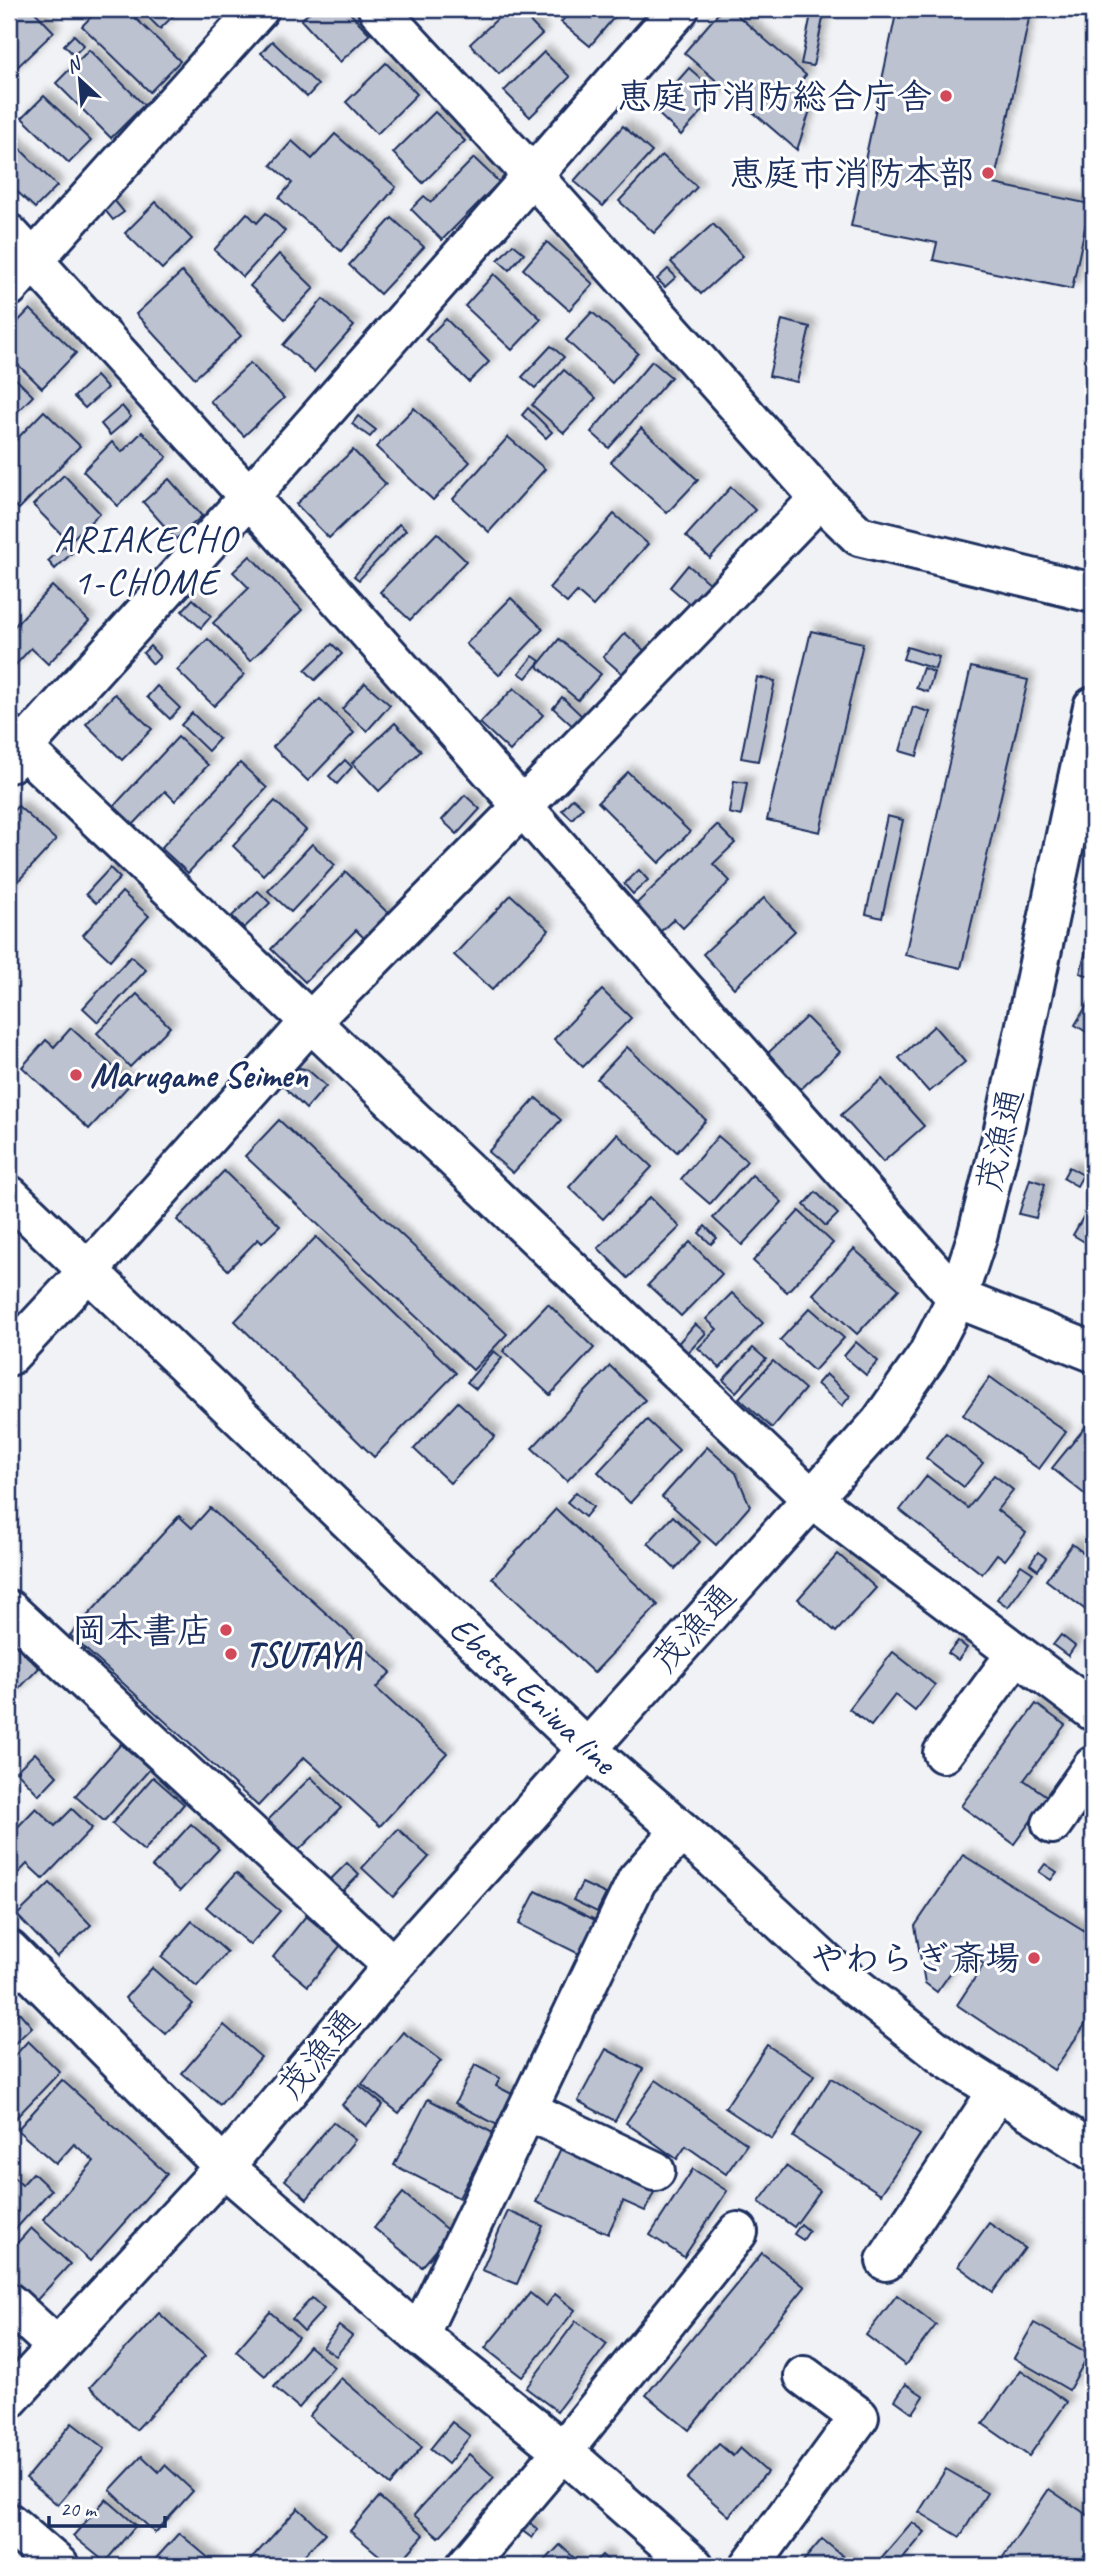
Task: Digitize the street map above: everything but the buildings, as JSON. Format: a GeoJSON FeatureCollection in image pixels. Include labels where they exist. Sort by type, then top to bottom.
{"type":"FeatureCollection","features":[{"type":"Feature","properties":{"kind":"street"},"geometry":{"type":"LineString","coordinates":[[259,9],[17,260],[249,497],[957,1298],[1093,1352]]}},
{"type":"Feature","properties":{"kind":"street"},"geometry":{"type":"LineString","coordinates":[[378,9],[533,176],[820,498],[859,536],[1093,593]]}},
{"type":"Feature","properties":{"kind":"street"},"geometry":{"type":"LineString","coordinates":[[679,9],[249,497],[13,749],[311,1021],[811,1498],[1093,1711]]}},
{"type":"Feature","properties":{"kind":"street"},"geometry":{"type":"LineString","coordinates":[[9,1356],[311,1021],[820,498]]}},
{"type":"Feature","properties":{"kind":"street","name":"茂漁通"},"geometry":{"type":"LineString","coordinates":[[9,2399],[224,2167],[393,1966],[880,1423],[927,1356],[957,1298],[977,1237],[1004,1129],[1092,715]]}},
{"type":"Feature","properties":{"kind":"street","name":"Ebetsu Eniwa line"},"geometry":{"type":"LineString","coordinates":[[9,1195],[586,1748],[828,1965],[946,2058],[1093,2151]]}},
{"type":"Feature","properties":{"kind":"street"},"geometry":{"type":"LineString","coordinates":[[9,1610],[393,1966]]}},
{"type":"Feature","properties":{"kind":"street"},"geometry":{"type":"LineString","coordinates":[[943,1752],[1016,1654]]}},
{"type":"Feature","properties":{"kind":"street"},"geometry":{"type":"LineString","coordinates":[[1052,1824],[1093,1766]]}},
{"type":"Feature","properties":{"kind":"street"},"geometry":{"type":"LineString","coordinates":[[419,2335],[637,1881],[681,1831]]}},
{"type":"Feature","properties":{"kind":"street"},"geometry":{"type":"LineString","coordinates":[[9,1950],[224,2167],[419,2335],[563,2451],[694,2566]]}},
{"type":"Feature","properties":{"kind":"street"},"geometry":{"type":"LineString","coordinates":[[886,2261],[998,2091]]}},
{"type":"Feature","properties":{"kind":"street"},"geometry":{"type":"LineString","coordinates":[[527,2110],[655,2171]]}},
{"type":"Feature","properties":{"kind":"street"},"geometry":{"type":"LineString","coordinates":[[466,2566],[563,2451],[738,2232]]}},
{"type":"Feature","properties":{"kind":"street"},"geometry":{"type":"LineString","coordinates":[[9,2303],[56,2346]]}},
{"type":"Feature","properties":{"kind":"street"},"geometry":{"type":"LineString","coordinates":[[750,2566],[859,2417],[804,2376]]}},
{"type":"Feature","properties":{"kind":"street"},"geometry":{"type":"LineString","coordinates":[[9,2523],[59,2566]]}},
{"type":"Feature","properties":{"kind":"place","name":"恵庭市消防総合庁舎"},"geometry":{"type":"Point","coordinates":[946,96]}},
{"type":"Feature","properties":{"kind":"place","name":"恵庭市消防本部"},"geometry":{"type":"Point","coordinates":[988,173]}},
{"type":"Feature","properties":{"kind":"place","name":"Marugame Seimen"},"geometry":{"type":"Point","coordinates":[76,1075]}},
{"type":"Feature","properties":{"kind":"place","name":"岡本書店"},"geometry":{"type":"Point","coordinates":[226,1630]}},
{"type":"Feature","properties":{"kind":"place","name":"TSUTAYA"},"geometry":{"type":"Point","coordinates":[231,1654]}},
{"type":"Feature","properties":{"kind":"place","name":"やわらぎ斎場"},"geometry":{"type":"Point","coordinates":[1034,1958]}},
{"type":"Feature","properties":{"kind":"district","name":"ARIAKECHO 1-CHOME"},"geometry":{"type":"Point","coordinates":[146,560]}}]}
